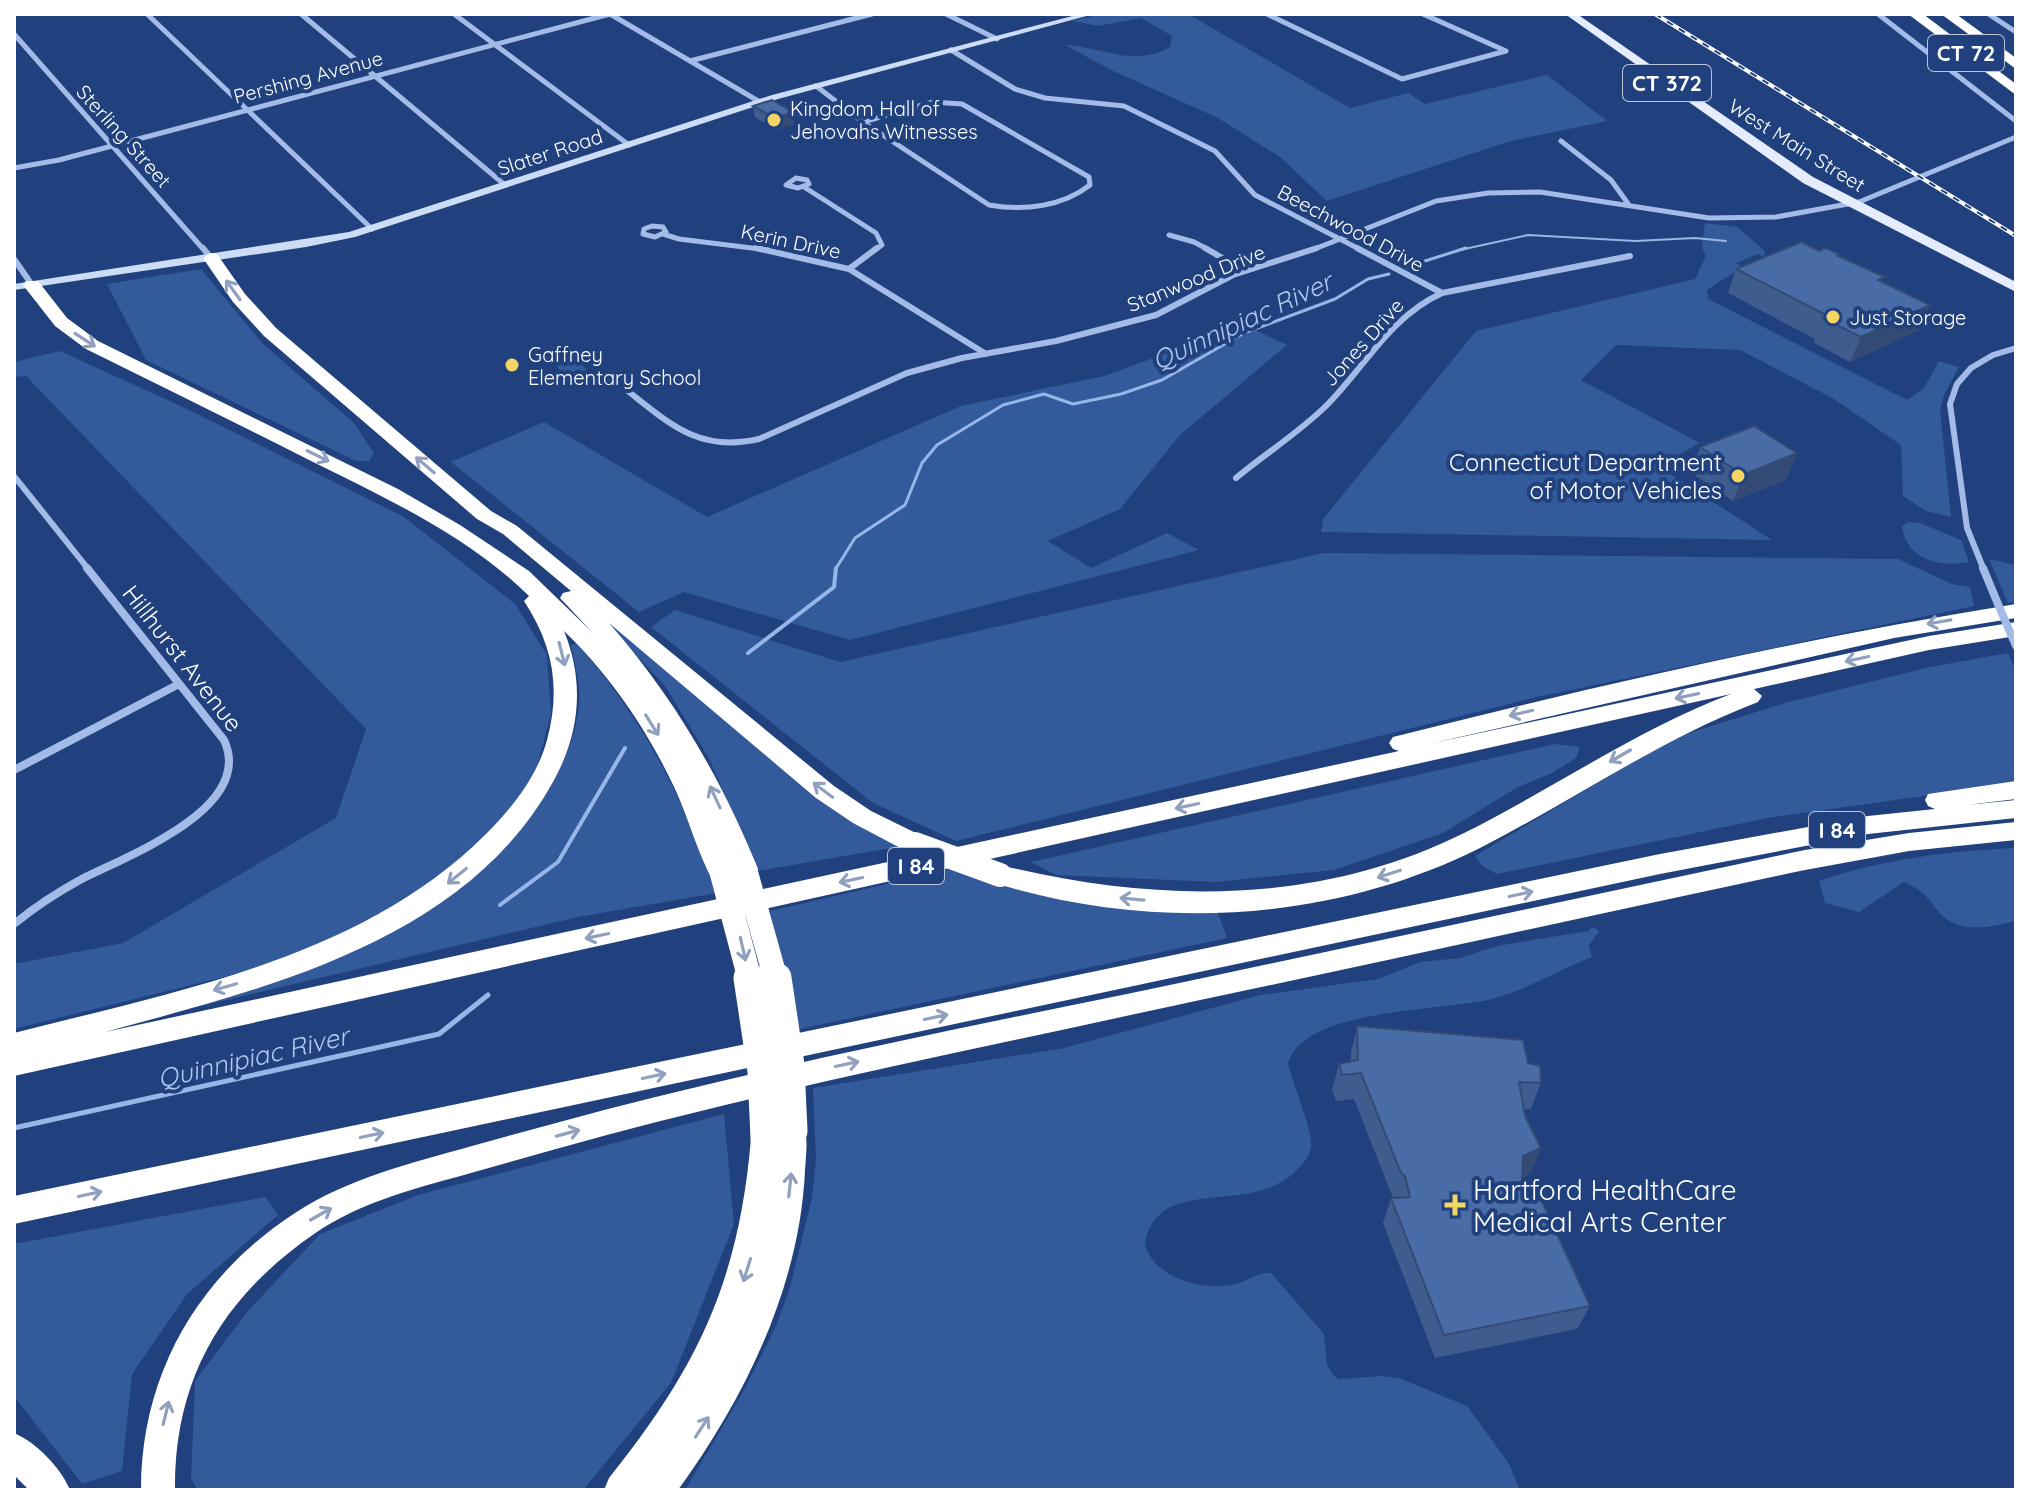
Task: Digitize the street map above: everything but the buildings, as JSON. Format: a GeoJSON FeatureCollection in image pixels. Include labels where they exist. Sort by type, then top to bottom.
{"type":"FeatureCollection","features":[{"type":"Feature","properties":{"kind":"highway","name":"CT 72"},"geometry":{"type":"LineString","coordinates":[[1915,14],[2016,91]]}},
{"type":"Feature","properties":{"kind":"highway","name":"CT 72"},"geometry":{"type":"LineString","coordinates":[[1948,14],[2016,65]]}},
{"type":"Feature","properties":{"kind":"highway"},"geometry":{"type":"LineString","coordinates":[[211,258],[239,298],[278,339],[484,515],[510,530],[825,792],[862,817],[915,844],[1000,875],[1088,894],[1189,903],[1280,897],[1369,881],[1421,864],[1468,843],[1677,724],[1818,668]]}},
{"type":"Feature","properties":{"kind":"highway"},"geometry":{"type":"LineString","coordinates":[[23,286],[61,322],[92,345],[399,497],[453,529],[521,576],[563,614],[634,698],[733,872]]}},
{"type":"Feature","properties":{"kind":"highway"},"geometry":{"type":"LineString","coordinates":[[484,515],[496,533],[592,619],[642,676],[705,776],[733,872],[738,931],[754,1005],[764,1082],[779,1135],[785,1221],[759,1317],[725,1390],[657,1490]]}},
{"type":"Feature","properties":{"kind":"highway"},"geometry":{"type":"LineString","coordinates":[[14,1045],[266,975],[326,954],[411,910],[489,849],[523,809],[548,770],[560,740],[567,695],[563,657],[551,625],[531,595],[504,567]]}},
{"type":"Feature","properties":{"kind":"highway"},"geometry":{"type":"LineString","coordinates":[[1237,795],[1314,767],[1517,714],[2007,608]]}},
{"type":"Feature","properties":{"kind":"highway","name":"I 84"},"geometry":{"type":"LineString","coordinates":[[14,1064],[1943,640],[2016,629]]}},
{"type":"Feature","properties":{"kind":"highway"},"geometry":{"type":"LineString","coordinates":[[1660,864],[1706,840],[1862,812],[2016,790]]}},
{"type":"Feature","properties":{"kind":"highway","name":"I 84"},"geometry":{"type":"LineString","coordinates":[[14,1210],[1660,864],[1868,825],[2016,809]]}},
{"type":"Feature","properties":{"kind":"highway"},"geometry":{"type":"LineString","coordinates":[[158,1490],[160,1435],[170,1396],[191,1346],[220,1300],[256,1260],[291,1233],[341,1203],[379,1187],[611,1121],[798,1075],[1805,860],[1909,842],[2016,831]]}},
{"type":"Feature","properties":{"kind":"highway"},"geometry":{"type":"LineString","coordinates":[[621,1490],[685,1404],[709,1363],[746,1274],[763,1191],[779,1135]]}},
{"type":"Feature","properties":{"kind":"highway"},"geometry":{"type":"LineString","coordinates":[[14,1450],[53,1490]]}},
{"type":"Feature","properties":{"kind":"main road","name":"Slater Road"},"geometry":{"type":"LineString","coordinates":[[23,286],[324,241],[372,229],[760,102],[1090,14]]}},
{"type":"Feature","properties":{"kind":"main road","name":"West Main Street"},"geometry":{"type":"LineString","coordinates":[[1570,14],[1792,170],[1851,204],[2016,288]]}},
{"type":"Feature","properties":{"kind":"street"},"geometry":{"type":"LineString","coordinates":[[147,14],[372,229]]}},
{"type":"Feature","properties":{"kind":"street"},"geometry":{"type":"LineString","coordinates":[[301,14],[505,185]]}},
{"type":"Feature","properties":{"kind":"street"},"geometry":{"type":"LineString","coordinates":[[454,14],[629,145]]}},
{"type":"Feature","properties":{"kind":"street"},"geometry":{"type":"LineString","coordinates":[[610,14],[760,102]]}},
{"type":"Feature","properties":{"kind":"street","name":"Pershing Avenue"},"geometry":{"type":"LineString","coordinates":[[14,168],[111,147],[610,14]]}},
{"type":"Feature","properties":{"kind":"street"},"geometry":{"type":"LineString","coordinates":[[690,61],[872,14]]}},
{"type":"Feature","properties":{"kind":"street"},"geometry":{"type":"LineString","coordinates":[[946,14],[997,39]]}},
{"type":"Feature","properties":{"kind":"street"},"geometry":{"type":"LineString","coordinates":[[1267,14],[1402,79],[1506,51],[1423,14]]}},
{"type":"Feature","properties":{"kind":"street"},"geometry":{"type":"LineString","coordinates":[[1878,14],[2016,121]]}},
{"type":"Feature","properties":{"kind":"street"},"geometry":{"type":"LineString","coordinates":[[1988,14],[2016,33]]}},
{"type":"Feature","properties":{"kind":"street","name":"Sterling Street"},"geometry":{"type":"LineString","coordinates":[[14,34],[211,258]]}},
{"type":"Feature","properties":{"kind":"street","name":"Beechwood Drive"},"geometry":{"type":"LineString","coordinates":[[951,50],[1015,89],[1045,98],[1124,106],[1215,151],[1255,195],[1442,293]]}},
{"type":"Feature","properties":{"kind":"street"},"geometry":{"type":"LineString","coordinates":[[816,86],[863,122],[989,205],[1006,210],[1027,209],[1083,192],[1090,185],[1089,177],[962,104],[933,102],[863,122]]}},
{"type":"Feature","properties":{"kind":"street","name":"Stanwood Drive"},"geometry":{"type":"LineString","coordinates":[[624,388],[697,441],[735,446],[759,439],[892,379],[986,354],[1136,321],[1245,271],[1338,240],[1421,205],[1470,195],[1540,192],[1694,216],[1739,219],[1776,217],[1851,204],[2016,137]]}},
{"type":"Feature","properties":{"kind":"street"},"geometry":{"type":"LineString","coordinates":[[1561,141],[1620,189],[1629,199],[1629,205]]}},
{"type":"Feature","properties":{"kind":"street"},"geometry":{"type":"LineString","coordinates":[[804,187],[876,233],[882,245],[849,269]]}},
{"type":"Feature","properties":{"kind":"street","name":"Kerin Drive"},"geometry":{"type":"LineString","coordinates":[[663,234],[679,239],[762,249],[849,269],[986,354]]}},
{"type":"Feature","properties":{"kind":"street"},"geometry":{"type":"LineString","coordinates":[[1169,235],[1194,242],[1245,271]]}},
{"type":"Feature","properties":{"kind":"street","name":"Jones Drive"},"geometry":{"type":"LineString","coordinates":[[1236,478],[1329,403],[1409,311],[1442,293],[1630,256]]}},
{"type":"Feature","properties":{"kind":"street"},"geometry":{"type":"LineString","coordinates":[[14,259],[23,286]]}},
{"type":"Feature","properties":{"kind":"street"},"geometry":{"type":"LineString","coordinates":[[2016,348],[1993,355],[1971,368],[1957,384],[1950,404],[1967,528],[2007,608],[2016,646]]}},
{"type":"Feature","properties":{"kind":"street","name":"Hillhurst Avenue"},"geometry":{"type":"LineString","coordinates":[[14,476],[231,751],[232,764],[220,791],[194,817],[38,905],[14,924]]}},
{"type":"Feature","properties":{"kind":"street"},"geometry":{"type":"LineString","coordinates":[[14,770],[179,684]]}},
{"type":"Feature","properties":{"kind":"shaded area"},"geometry":{"type":"Polygon","coordinates":[[[1101,14],[1188,14],[1350,108],[1408,93],[1425,104],[1547,75],[1607,121],[1511,141],[1327,201],[1280,157],[1218,118],[1113,71],[1065,45],[1131,56],[1156,53],[1170,47],[1172,36],[1141,18],[1098,26],[1072,21],[1101,14]]]}},
{"type":"Feature","properties":{"kind":"shaded area"},"geometry":{"type":"Polygon","coordinates":[[[1705,223],[1737,227],[1765,251],[1764,257],[1758,254],[1736,263],[1742,267],[1707,290],[1708,299],[1907,400],[1924,388],[1939,361],[1959,367],[1944,395],[1940,410],[1951,517],[1926,511],[1903,496],[1901,445],[1834,399],[1740,350],[1616,345],[1581,380],[1700,443],[1658,466],[1772,540],[1321,532],[1323,519],[1476,331],[1695,279],[1706,256],[1702,247],[1705,223]]]}},
{"type":"Feature","properties":{"kind":"shaded area"},"geometry":{"type":"Polygon","coordinates":[[[201,269],[262,343],[354,423],[374,453],[369,461],[356,461],[146,360],[107,284],[201,269]]]}},
{"type":"Feature","properties":{"kind":"shaded area"},"geometry":{"type":"Polygon","coordinates":[[[1244,325],[1287,345],[1180,435],[1120,509],[1048,541],[1091,568],[1167,533],[1199,550],[850,640],[684,592],[639,612],[451,462],[544,422],[707,517],[961,406],[1104,376],[1244,325]]]}},
{"type":"Feature","properties":{"kind":"shaded area"},"geometry":{"type":"Polygon","coordinates":[[[564,343],[591,375],[569,382],[543,349],[564,343]]]}},
{"type":"Feature","properties":{"kind":"shaded area"},"geometry":{"type":"Polygon","coordinates":[[[60,351],[185,408],[404,517],[515,604],[547,655],[551,714],[533,782],[474,851],[377,918],[280,963],[14,1029],[14,964],[123,943],[336,818],[366,729],[26,376],[14,377],[14,362],[60,351]]]}},
{"type":"Feature","properties":{"kind":"shaded area"},"geometry":{"type":"Polygon","coordinates":[[[1909,522],[1920,523],[1961,540],[1969,562],[1946,564],[1925,559],[1905,537],[1902,526],[1909,522]]]}},
{"type":"Feature","properties":{"kind":"shaded area"},"geometry":{"type":"Polygon","coordinates":[[[1324,553],[1898,559],[1952,584],[1970,587],[1974,606],[1537,697],[956,841],[873,803],[651,627],[675,610],[840,662],[1324,553]]]}},
{"type":"Feature","properties":{"kind":"shaded area"},"geometry":{"type":"Polygon","coordinates":[[[1989,559],[2016,565],[2016,602],[2008,603],[1989,559]]]}},
{"type":"Feature","properties":{"kind":"shaded area"},"geometry":{"type":"Polygon","coordinates":[[[613,624],[811,793],[903,846],[757,871],[709,758],[665,686],[609,626],[613,624]]]}},
{"type":"Feature","properties":{"kind":"shaded area"},"geometry":{"type":"Polygon","coordinates":[[[577,643],[623,702],[659,761],[690,823],[717,893],[578,917],[197,1007],[198,1002],[316,965],[390,933],[464,885],[498,854],[528,821],[552,784],[570,746],[579,705],[571,645],[577,643]]]}},
{"type":"Feature","properties":{"kind":"shaded area"},"geometry":{"type":"Polygon","coordinates":[[[2008,653],[2016,672],[2016,783],[1768,818],[1497,874],[1482,866],[1475,856],[1636,760],[1689,733],[1785,703],[1930,667],[2008,653]]]}},
{"type":"Feature","properties":{"kind":"shaded area"},"geometry":{"type":"Polygon","coordinates":[[[1555,744],[1580,747],[1576,758],[1552,773],[1518,787],[1443,833],[1334,870],[1216,882],[1056,875],[1031,862],[1555,744]]]}},
{"type":"Feature","properties":{"kind":"shaded area"},"geometry":{"type":"Polygon","coordinates":[[[2016,848],[2016,921],[1995,925],[1974,928],[1954,924],[1923,893],[1904,882],[1859,912],[1825,903],[1819,881],[1916,857],[2016,848]]]}},
{"type":"Feature","properties":{"kind":"shaded area"},"geometry":{"type":"Polygon","coordinates":[[[956,868],[1217,910],[1227,938],[795,1030],[770,911],[956,868]]]}},
{"type":"Feature","properties":{"kind":"shaded area"},"geometry":{"type":"Polygon","coordinates":[[[1593,927],[1599,931],[1589,945],[1592,957],[1520,989],[1496,998],[1349,1021],[1321,1031],[1300,1044],[1288,1063],[1311,1139],[1305,1160],[1295,1172],[1276,1185],[1254,1192],[1186,1202],[1168,1209],[1154,1222],[1145,1243],[1158,1265],[1181,1280],[1195,1284],[1223,1286],[1271,1273],[1324,1334],[1327,1365],[1333,1375],[1339,1379],[1399,1378],[1467,1406],[1508,1462],[1520,1490],[685,1490],[743,1392],[775,1328],[789,1291],[812,1198],[816,1159],[813,1088],[1064,1048],[1260,995],[1378,979],[1420,962],[1460,958],[1497,946],[1588,931],[1593,927]]]}},
{"type":"Feature","properties":{"kind":"shaded area"},"geometry":{"type":"Polygon","coordinates":[[[724,1114],[734,1224],[671,1383],[583,1490],[198,1490],[191,1479],[195,1381],[247,1312],[320,1234],[418,1195],[724,1114]]]}},
{"type":"Feature","properties":{"kind":"shaded area"},"geometry":{"type":"Polygon","coordinates":[[[265,1197],[278,1215],[187,1294],[132,1374],[122,1471],[82,1484],[14,1396],[14,1244],[265,1197]]]}},
{"type":"Feature","properties":{"kind":"waterway","name":"Quinnipiac River"},"geometry":{"type":"LineString","coordinates":[[1460,250],[1528,235],[1635,241],[1695,238],[1726,241]]}},
{"type":"Feature","properties":{"kind":"waterway","name":"Quinnipiac River"},"geometry":{"type":"LineString","coordinates":[[1406,267],[1466,248]]}},
{"type":"Feature","properties":{"kind":"waterway","name":"Quinnipiac River"},"geometry":{"type":"LineString","coordinates":[[836,568],[855,538],[905,505],[922,463],[937,445],[1003,405],[1044,394],[1073,404],[1121,394],[1162,380],[1244,333],[1335,299],[1368,279],[1389,274]]}},
{"type":"Feature","properties":{"kind":"waterway","name":"Quinnipiac River"},"geometry":{"type":"LineString","coordinates":[[748,653],[834,587],[836,568]]}},
{"type":"Feature","properties":{"kind":"waterway","name":"Quinnipiac River"},"geometry":{"type":"LineString","coordinates":[[500,905],[558,862],[625,748]]}},
{"type":"Feature","properties":{"kind":"waterway","name":"Quinnipiac River"},"geometry":{"type":"LineString","coordinates":[[14,1128],[439,1034],[488,995]]}},
{"type":"Feature","properties":{"kind":"railway"},"geometry":{"type":"LineString","coordinates":[[1655,14],[2016,236]]}},
{"type":"Feature","properties":{"kind":"place","name":"Kingdom Hall of Jehovahs Witnesses"},"geometry":{"type":"Point","coordinates":[774,120]}},
{"type":"Feature","properties":{"kind":"place","name":"Just Storage"},"geometry":{"type":"Point","coordinates":[1833,317]}},
{"type":"Feature","properties":{"kind":"place","name":"Gaffney Elementary School"},"geometry":{"type":"Point","coordinates":[512,365]}},
{"type":"Feature","properties":{"kind":"place","name":"Connecticut Department of Motor Vehicles"},"geometry":{"type":"Point","coordinates":[1738,476]}},
{"type":"Feature","properties":{"kind":"place","name":"Hartford HealthCare Medical Arts Center"},"geometry":{"type":"Point","coordinates":[1455,1205]}}]}
